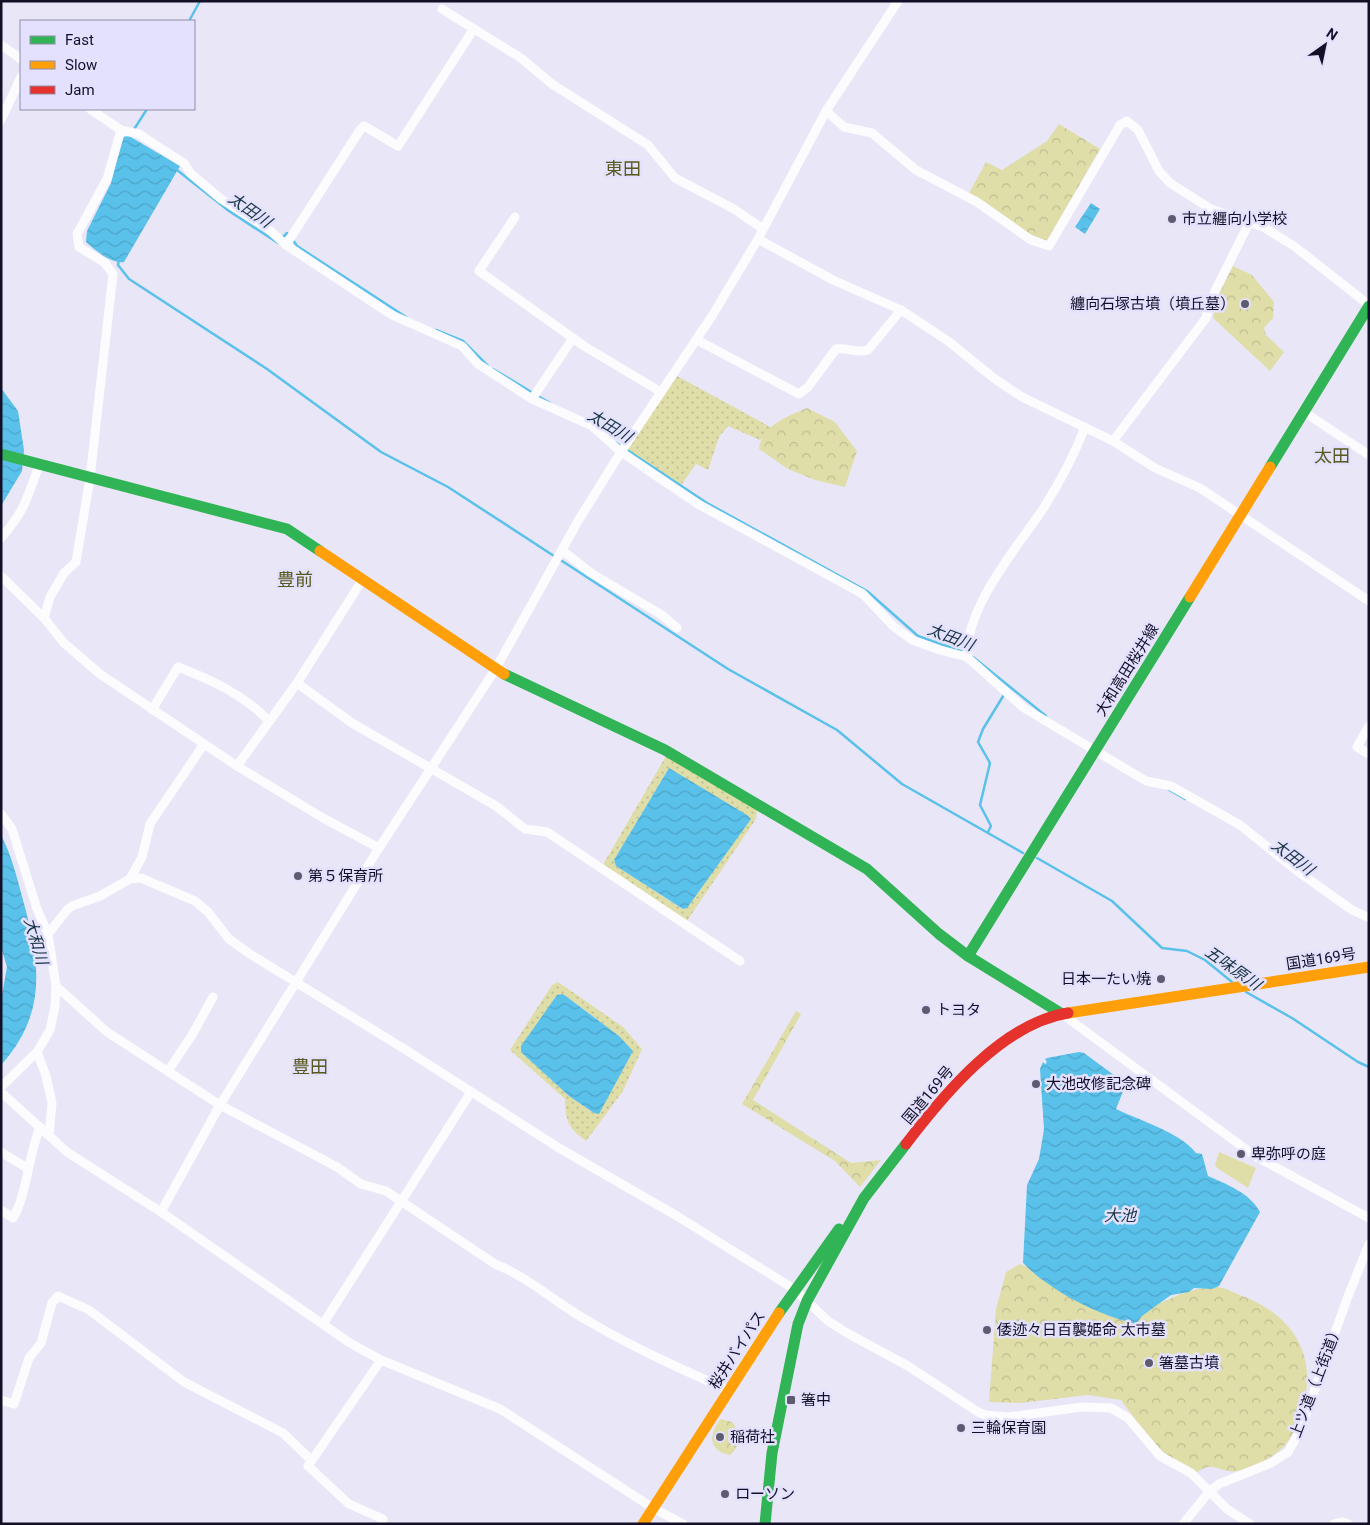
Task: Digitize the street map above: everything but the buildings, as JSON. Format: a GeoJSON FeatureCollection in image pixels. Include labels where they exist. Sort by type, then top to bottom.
{"type":"FeatureCollection","features":[{"type":"Feature","properties":{"kind":"main road","name":"大和高田桜井線"},"geometry":{"type":"LineString","coordinates":[[968,956],[1369,306]]}},
{"type":"Feature","properties":{"kind":"main road"},"geometry":{"type":"LineString","coordinates":[[1,454],[288,529],[363,578],[495,670],[665,750],[867,869],[938,934],[968,956],[1062,1014]]}},
{"type":"Feature","properties":{"kind":"main road","name":"国道169号"},"geometry":{"type":"LineString","coordinates":[[765,1524],[772,1453],[790,1350],[807,1301],[864,1198],[922,1124],[981,1059],[1005,1040],[1024,1029],[1062,1014],[1369,967]]}},
{"type":"Feature","properties":{"kind":"main road","name":"桜井バイパス"},"geometry":{"type":"LineString","coordinates":[[643,1524],[794,1290],[864,1198]]}},
{"type":"Feature","properties":{"kind":"street"},"geometry":{"type":"LineString","coordinates":[[161,1212],[220,1105],[295,981],[495,670],[562,550],[621,452],[697,340],[764,229],[826,111],[898,1]]}},
{"type":"Feature","properties":{"kind":"street"},"geometry":{"type":"LineString","coordinates":[[442,9],[473,30],[521,58],[552,84],[648,146],[675,178],[734,209],[764,229]]}},
{"type":"Feature","properties":{"kind":"street"},"geometry":{"type":"LineString","coordinates":[[286,245],[360,130],[364,126],[398,146],[473,30]]}},
{"type":"Feature","properties":{"kind":"street"},"geometry":{"type":"LineString","coordinates":[[1,45],[20,58]]}},
{"type":"Feature","properties":{"kind":"street"},"geometry":{"type":"LineString","coordinates":[[1,120],[20,79]]}},
{"type":"Feature","properties":{"kind":"street"},"geometry":{"type":"LineString","coordinates":[[91,110],[121,130],[139,134],[185,164],[190,173],[221,199],[266,227],[286,245],[392,316],[462,346],[478,364],[532,399],[592,426],[621,452],[698,504],[863,594],[893,626],[912,640],[940,650],[967,656],[1024,708],[1146,781],[1171,786],[1240,825],[1296,870],[1352,910],[1369,918]]}},
{"type":"Feature","properties":{"kind":"street"},"geometry":{"type":"LineString","coordinates":[[826,111],[844,126],[872,133],[916,170],[977,202],[1031,240],[1049,246],[1120,125],[1127,121],[1138,130],[1160,171],[1170,183],[1211,209],[1263,227],[1294,246],[1369,306]]}},
{"type":"Feature","properties":{"kind":"street"},"geometry":{"type":"LineString","coordinates":[[44,618],[50,597],[64,573],[76,562],[90,478],[113,274],[105,263],[80,247],[77,234],[107,179],[121,130]]}},
{"type":"Feature","properties":{"kind":"street"},"geometry":{"type":"LineString","coordinates":[[515,217],[479,271],[573,338],[661,392]]}},
{"type":"Feature","properties":{"kind":"street"},"geometry":{"type":"LineString","coordinates":[[1113,441],[1206,318],[1215,291],[1249,223]]}},
{"type":"Feature","properties":{"kind":"street"},"geometry":{"type":"LineString","coordinates":[[758,239],[833,280],[901,310],[948,341],[995,379],[1022,397],[1113,441],[1155,468],[1196,486],[1242,514],[1369,601]]}},
{"type":"Feature","properties":{"kind":"street"},"geometry":{"type":"LineString","coordinates":[[697,340],[799,394],[808,387],[836,349],[842,348],[861,352],[868,350],[901,310]]}},
{"type":"Feature","properties":{"kind":"street"},"geometry":{"type":"LineString","coordinates":[[532,399],[573,338]]}},
{"type":"Feature","properties":{"kind":"street"},"geometry":{"type":"LineString","coordinates":[[1304,412],[1369,455]]}},
{"type":"Feature","properties":{"kind":"street"},"geometry":{"type":"LineString","coordinates":[[967,656],[970,628],[1005,561],[1066,472],[1085,427]]}},
{"type":"Feature","properties":{"kind":"street"},"geometry":{"type":"LineString","coordinates":[[1,538],[13,525],[30,498],[36,464]]}},
{"type":"Feature","properties":{"kind":"street"},"geometry":{"type":"LineString","coordinates":[[562,550],[591,573],[662,615],[677,628]]}},
{"type":"Feature","properties":{"kind":"street"},"geometry":{"type":"LineString","coordinates":[[1,576],[44,618],[64,643],[100,674],[237,766],[323,818],[379,848]]}},
{"type":"Feature","properties":{"kind":"street"},"geometry":{"type":"LineString","coordinates":[[237,766],[297,683],[363,578]]}},
{"type":"Feature","properties":{"kind":"street"},"geometry":{"type":"LineString","coordinates":[[152,710],[178,667],[209,679],[252,704],[269,721]]}},
{"type":"Feature","properties":{"kind":"street"},"geometry":{"type":"LineString","coordinates":[[297,683],[352,723],[496,806],[525,829],[547,832],[740,960]]}},
{"type":"Feature","properties":{"kind":"street"},"geometry":{"type":"LineString","coordinates":[[1369,726],[1356,746],[1369,754]]}},
{"type":"Feature","properties":{"kind":"street"},"geometry":{"type":"LineString","coordinates":[[130,879],[142,857],[150,824],[204,744]]}},
{"type":"Feature","properties":{"kind":"street"},"geometry":{"type":"LineString","coordinates":[[1,814],[12,829],[37,909],[48,934],[56,986],[55,1006],[50,1030],[37,1052],[1,1087]]}},
{"type":"Feature","properties":{"kind":"street"},"geometry":{"type":"LineString","coordinates":[[48,934],[67,910],[100,896],[130,879],[141,878],[195,901],[208,912],[229,939],[559,1148],[677,1216],[794,1290],[828,1320],[847,1333],[908,1366],[985,1415],[1008,1417],[1082,1407],[1111,1408],[1128,1418],[1160,1456],[1191,1473],[1227,1509],[1250,1524]]}},
{"type":"Feature","properties":{"kind":"street"},"geometry":{"type":"LineString","coordinates":[[56,986],[107,1032],[220,1105],[330,1162],[361,1184],[386,1191],[495,1264],[514,1272],[588,1322],[654,1356],[728,1390]]}},
{"type":"Feature","properties":{"kind":"street"},"geometry":{"type":"LineString","coordinates":[[168,1071],[192,1035],[213,997]]}},
{"type":"Feature","properties":{"kind":"street"},"geometry":{"type":"LineString","coordinates":[[1084,1028],[1082,1020],[1097,1009]]}},
{"type":"Feature","properties":{"kind":"street"},"geometry":{"type":"LineString","coordinates":[[1062,1014],[1084,1028],[1255,1156],[1369,1218]]}},
{"type":"Feature","properties":{"kind":"street"},"geometry":{"type":"LineString","coordinates":[[37,1052],[46,1076],[52,1103],[49,1135]]}},
{"type":"Feature","properties":{"kind":"street"},"geometry":{"type":"LineString","coordinates":[[1,1092],[67,1152],[161,1212],[350,1343],[381,1360],[500,1409],[653,1508],[683,1524]]}},
{"type":"Feature","properties":{"kind":"street"},"geometry":{"type":"LineString","coordinates":[[323,1324],[471,1092]]}},
{"type":"Feature","properties":{"kind":"street"},"geometry":{"type":"LineString","coordinates":[[1,1210],[13,1218],[17,1211],[27,1168],[40,1127]]}},
{"type":"Feature","properties":{"kind":"street"},"geometry":{"type":"LineString","coordinates":[[1,1152],[27,1168]]}},
{"type":"Feature","properties":{"kind":"street","name":"上ツ道（上街道）"},"geometry":{"type":"LineString","coordinates":[[1183,1524],[1209,1492],[1225,1481],[1271,1463],[1288,1452],[1300,1431],[1347,1298],[1369,1244]]}},
{"type":"Feature","properties":{"kind":"street"},"geometry":{"type":"LineString","coordinates":[[1,1400],[14,1404],[29,1358],[40,1343],[52,1303],[58,1296],[89,1310],[184,1382],[283,1433],[312,1460]]}},
{"type":"Feature","properties":{"kind":"street"},"geometry":{"type":"LineString","coordinates":[[381,1360],[308,1466],[310,1470],[349,1504],[383,1519],[382,1524]]}},
{"type":"Feature","properties":{"kind":"street"},"geometry":{"type":"LineString","coordinates":[[1334,1524],[1343,1522],[1348,1524]]}},
{"type":"Feature","properties":{"kind":"green space"},"geometry":{"type":"Polygon","coordinates":[[[1059,124],[1100,149],[1047,241],[1025,232],[969,193],[986,162],[1002,170],[1047,141],[1059,124]]]}},
{"type":"Feature","properties":{"kind":"green space"},"geometry":{"type":"Polygon","coordinates":[[[1233,266],[1252,275],[1274,302],[1273,318],[1264,328],[1266,335],[1284,352],[1270,371],[1213,318],[1219,294],[1233,266]]]}},
{"type":"Feature","properties":{"kind":"green space"},"geometry":{"type":"Polygon","coordinates":[[[677,376],[772,428],[760,440],[728,426],[719,437],[708,470],[696,464],[679,488],[626,452],[677,376]]]}},
{"type":"Feature","properties":{"kind":"green space"},"geometry":{"type":"Polygon","coordinates":[[[807,408],[835,422],[857,451],[845,487],[815,480],[788,469],[759,449],[761,441],[770,428],[784,418],[807,408]]]}},
{"type":"Feature","properties":{"kind":"green space"},"geometry":{"type":"Polygon","coordinates":[[[666,756],[757,810],[756,819],[687,921],[605,868],[604,863],[666,756]],[[669,768],[614,860],[617,866],[682,909],[687,908],[704,791],[669,768]]]}},
{"type":"Feature","properties":{"kind":"green space"},"geometry":{"type":"Polygon","coordinates":[[[558,982],[623,1027],[642,1049],[623,1091],[586,1141],[569,1123],[565,1099],[510,1050],[552,985],[558,982]],[[563,994],[557,995],[521,1052],[569,1096],[594,1113],[619,1036],[563,994]]]}},
{"type":"Feature","properties":{"kind":"green space"},"geometry":{"type":"Polygon","coordinates":[[[796,1011],[801,1014],[753,1100],[851,1163],[881,1160],[860,1187],[835,1161],[742,1104],[796,1011]]]}},
{"type":"Feature","properties":{"kind":"green space"},"geometry":{"type":"Polygon","coordinates":[[[1219,1152],[1256,1168],[1248,1188],[1217,1168],[1215,1165],[1219,1152]]]}},
{"type":"Feature","properties":{"kind":"green space","name":"箸墓古墳"},"geometry":{"type":"Polygon","coordinates":[[[1020,1264],[1043,1274],[1124,1321],[1181,1294],[1192,1290],[1216,1287],[1245,1297],[1279,1317],[1291,1330],[1300,1345],[1306,1362],[1307,1379],[1305,1398],[1294,1431],[1284,1447],[1263,1462],[1249,1468],[1229,1471],[1207,1467],[1197,1472],[1168,1456],[1150,1440],[1121,1400],[1088,1395],[1020,1403],[989,1402],[996,1309],[1006,1272],[1020,1264]]]}},
{"type":"Feature","properties":{"kind":"green space"},"geometry":{"type":"Polygon","coordinates":[[[721,1419],[732,1422],[739,1435],[738,1444],[730,1455],[717,1450],[712,1441],[714,1430],[721,1419]]]}},
{"type":"Feature","properties":{"kind":"water"},"geometry":{"type":"Polygon","coordinates":[[[129,136],[180,166],[124,262],[119,262],[103,256],[86,242],[87,231],[111,183],[123,137],[129,136]]]}},
{"type":"Feature","properties":{"kind":"water"},"geometry":{"type":"Polygon","coordinates":[[[1091,203],[1100,209],[1085,234],[1075,227],[1091,203]]]}},
{"type":"Feature","properties":{"kind":"water"},"geometry":{"type":"Polygon","coordinates":[[[1,388],[18,411],[24,450],[22,471],[1,506],[1,388]]]}},
{"type":"Feature","properties":{"kind":"water"},"geometry":{"type":"Polygon","coordinates":[[[669,768],[751,819],[687,908],[683,909],[616,866],[614,860],[669,768]]]}},
{"type":"Feature","properties":{"kind":"water"},"geometry":{"type":"Polygon","coordinates":[[[1,835],[14,867],[29,923],[36,966],[36,986],[27,1026],[16,1046],[1,1065],[1,1000],[7,967],[1,947],[1,835]]]}},
{"type":"Feature","properties":{"kind":"water"},"geometry":{"type":"Polygon","coordinates":[[[563,994],[619,1036],[633,1051],[599,1114],[594,1113],[569,1096],[521,1052],[521,1046],[557,995],[563,994]]]}},
{"type":"Feature","properties":{"kind":"water","name":"大池"},"geometry":{"type":"Polygon","coordinates":[[[1079,1052],[1084,1053],[1126,1084],[1116,1109],[1158,1127],[1180,1139],[1196,1153],[1202,1154],[1208,1176],[1244,1194],[1256,1205],[1260,1212],[1219,1286],[1212,1289],[1194,1288],[1189,1292],[1171,1295],[1142,1316],[1136,1324],[1106,1315],[1075,1301],[1047,1283],[1023,1263],[1027,1185],[1039,1159],[1044,1129],[1040,1069],[1043,1062],[1045,1064],[1047,1062],[1045,1059],[1047,1058],[1079,1052]]]}},
{"type":"Feature","properties":{"kind":"waterway"},"geometry":{"type":"LineString","coordinates":[[190,20],[200,1]]}},
{"type":"Feature","properties":{"kind":"waterway"},"geometry":{"type":"LineString","coordinates":[[133,131],[146,110]]}},
{"type":"Feature","properties":{"kind":"waterway","name":"太田川"},"geometry":{"type":"LineString","coordinates":[[177,170],[229,211],[278,243]]}},
{"type":"Feature","properties":{"kind":"waterway","name":"太田川"},"geometry":{"type":"LineString","coordinates":[[281,239],[287,233],[290,236]]}},
{"type":"Feature","properties":{"kind":"waterway","name":"太田川"},"geometry":{"type":"LineString","coordinates":[[293,240],[297,246],[406,317]]}},
{"type":"Feature","properties":{"kind":"waterway"},"geometry":{"type":"LineString","coordinates":[[119,259],[118,265],[129,279],[267,369],[381,452],[448,487],[554,556]]}},
{"type":"Feature","properties":{"kind":"waterway","name":"太田川"},"geometry":{"type":"LineString","coordinates":[[436,330],[463,341],[488,366]]}},
{"type":"Feature","properties":{"kind":"waterway","name":"太田川"},"geometry":{"type":"LineString","coordinates":[[493,369],[533,393]]}},
{"type":"Feature","properties":{"kind":"waterway","name":"太田川"},"geometry":{"type":"LineString","coordinates":[[538,396],[550,403]]}},
{"type":"Feature","properties":{"kind":"waterway","name":"太田川"},"geometry":{"type":"LineString","coordinates":[[615,442],[707,503],[867,591],[918,636],[966,653]]}},
{"type":"Feature","properties":{"kind":"waterway"},"geometry":{"type":"LineString","coordinates":[[559,559],[728,669],[837,730],[902,784],[1023,853]]}},
{"type":"Feature","properties":{"kind":"waterway","name":"五味原川"},"geometry":{"type":"LineString","coordinates":[[973,657],[1046,716]]}},
{"type":"Feature","properties":{"kind":"waterway","name":"五味原川"},"geometry":{"type":"LineString","coordinates":[[988,832],[991,826],[980,805],[990,763],[978,742],[983,729],[1005,693]]}},
{"type":"Feature","properties":{"kind":"waterway","name":"太田川"},"geometry":{"type":"LineString","coordinates":[[1166,788],[1185,799]]}},
{"type":"Feature","properties":{"kind":"waterway","name":"五味原川"},"geometry":{"type":"LineString","coordinates":[[1037,858],[1112,901],[1162,948],[1187,951],[1205,960],[1232,982]]}},
{"type":"Feature","properties":{"kind":"waterway","name":"五味原川"},"geometry":{"type":"LineString","coordinates":[[1246,992],[1292,1018],[1358,1062],[1369,1067]]}},
{"type":"Feature","properties":{"kind":"traffic: fast"},"geometry":{"type":"LineString","coordinates":[[1270,467],[1369,306]]}},
{"type":"Feature","properties":{"kind":"traffic: fast"},"geometry":{"type":"LineString","coordinates":[[1,454],[287,529],[320,551]]}},
{"type":"Feature","properties":{"kind":"traffic: fast"},"geometry":{"type":"LineString","coordinates":[[1062,1014],[968,956],[1190,597]]}},
{"type":"Feature","properties":{"kind":"traffic: fast"},"geometry":{"type":"LineString","coordinates":[[504,674],[665,750],[867,869],[939,934],[968,956]]}},
{"type":"Feature","properties":{"kind":"traffic: fast"},"geometry":{"type":"LineString","coordinates":[[765,1524],[772,1453],[798,1324],[807,1301],[864,1198],[906,1144]]}},
{"type":"Feature","properties":{"kind":"traffic: fast"},"geometry":{"type":"LineString","coordinates":[[779,1313],[839,1229]]}},
{"type":"Feature","properties":{"kind":"traffic: slow"},"geometry":{"type":"LineString","coordinates":[[1190,597],[1270,467]]}},
{"type":"Feature","properties":{"kind":"traffic: slow"},"geometry":{"type":"LineString","coordinates":[[320,551],[504,674]]}},
{"type":"Feature","properties":{"kind":"traffic: slow"},"geometry":{"type":"LineString","coordinates":[[1068,1013],[1369,967]]}},
{"type":"Feature","properties":{"kind":"traffic: slow"},"geometry":{"type":"LineString","coordinates":[[643,1524],[779,1313]]}},
{"type":"Feature","properties":{"kind":"traffic: jam"},"geometry":{"type":"LineString","coordinates":[[906,1144],[957,1083],[998,1046],[1044,1019],[1068,1013]]}},
{"type":"Feature","properties":{"kind":"place","name":"市立纒向小学校"},"geometry":{"type":"Point","coordinates":[1172,219]}},
{"type":"Feature","properties":{"kind":"place","name":"纏向石塚古墳（墳丘墓）"},"geometry":{"type":"Point","coordinates":[1245,304]}},
{"type":"Feature","properties":{"kind":"place","name":"第５保育所"},"geometry":{"type":"Point","coordinates":[298,876]}},
{"type":"Feature","properties":{"kind":"place","name":"日本一たい焼"},"geometry":{"type":"Point","coordinates":[1161,979]}},
{"type":"Feature","properties":{"kind":"place","name":"トヨタ"},"geometry":{"type":"Point","coordinates":[926,1010]}},
{"type":"Feature","properties":{"kind":"place","name":"大池改修記念碑"},"geometry":{"type":"Point","coordinates":[1036,1084]}},
{"type":"Feature","properties":{"kind":"place","name":"卑弥呼の庭"},"geometry":{"type":"Point","coordinates":[1241,1154]}},
{"type":"Feature","properties":{"kind":"place","name":"倭迹々日百襲姫命 太市墓"},"geometry":{"type":"Point","coordinates":[987,1330]}},
{"type":"Feature","properties":{"kind":"place","name":"箸墓古墳"},"geometry":{"type":"Point","coordinates":[1149,1363]}},
{"type":"Feature","properties":{"kind":"place","name":"箸中"},"geometry":{"type":"Point","coordinates":[791,1400]}},
{"type":"Feature","properties":{"kind":"place","name":"三輪保育園"},"geometry":{"type":"Point","coordinates":[961,1428]}},
{"type":"Feature","properties":{"kind":"place","name":"稲荷社"},"geometry":{"type":"Point","coordinates":[720,1437]}},
{"type":"Feature","properties":{"kind":"place","name":"ローソン"},"geometry":{"type":"Point","coordinates":[725,1494]}},
{"type":"Feature","properties":{"kind":"district","name":"東田"},"geometry":{"type":"Point","coordinates":[623,168]}},
{"type":"Feature","properties":{"kind":"district","name":"太田"},"geometry":{"type":"Point","coordinates":[1332,455]}},
{"type":"Feature","properties":{"kind":"district","name":"豊前"},"geometry":{"type":"Point","coordinates":[295,579]}},
{"type":"Feature","properties":{"kind":"district","name":"豊田"},"geometry":{"type":"Point","coordinates":[310,1066]}},
{"type":"Feature","properties":{"kind":"water label","name":"大和川"},"geometry":{"type":"Point","coordinates":[36,941]}}]}
